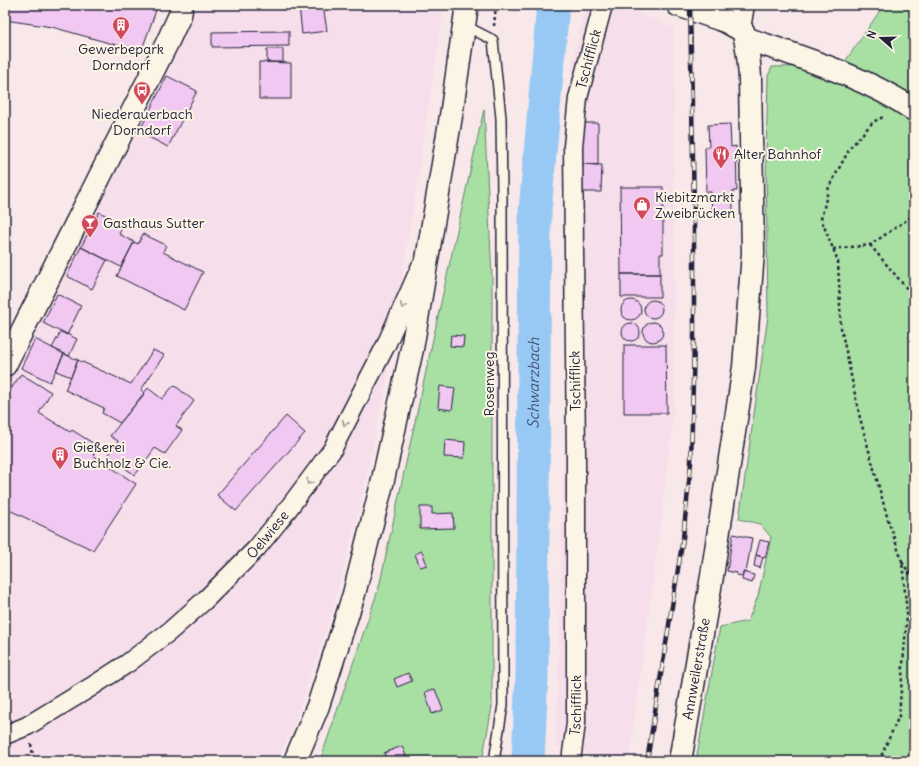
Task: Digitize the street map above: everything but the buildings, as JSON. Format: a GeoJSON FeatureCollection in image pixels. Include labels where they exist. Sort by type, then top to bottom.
{"type":"FeatureCollection","features":[{"type":"Feature","properties":{"kind":"street"},"geometry":{"type":"LineString","coordinates":[[5,365],[167,44],[180,15],[182,5]]}},
{"type":"Feature","properties":{"kind":"street","name":"Tschifflick"},"geometry":{"type":"LineString","coordinates":[[571,761],[576,723],[576,479],[573,146],[578,98],[603,5]]}},
{"type":"Feature","properties":{"kind":"street"},"geometry":{"type":"LineString","coordinates":[[678,5],[708,14],[742,33],[849,76],[909,107]]}},
{"type":"Feature","properties":{"kind":"street"},"geometry":{"type":"LineString","coordinates":[[742,33],[743,5]]}},
{"type":"Feature","properties":{"kind":"street"},"geometry":{"type":"LineString","coordinates":[[295,761],[318,706],[354,594],[382,484],[412,349],[452,116],[465,15]]}},
{"type":"Feature","properties":{"kind":"street","name":"Annweilerstraße"},"geometry":{"type":"LineString","coordinates":[[680,761],[712,576],[744,366],[753,253],[750,78],[748,54],[742,33]]}},
{"type":"Feature","properties":{"kind":"street","name":"Oelwiese"},"geometry":{"type":"LineString","coordinates":[[10,733],[27,726],[91,687],[134,658],[170,631],[206,600],[252,545],[282,517],[332,450],[386,345],[430,245]]}},
{"type":"Feature","properties":{"kind":"lane"},"geometry":{"type":"LineString","coordinates":[[465,15],[493,40]]}},
{"type":"Feature","properties":{"kind":"lane","name":"Rosenweg"},"geometry":{"type":"LineString","coordinates":[[493,40],[501,118],[503,681],[503,705],[494,761]]}},
{"type":"Feature","properties":{"kind":"path"},"geometry":{"type":"LineString","coordinates":[[493,40],[496,5]]}},
{"type":"Feature","properties":{"kind":"path"},"geometry":{"type":"LineString","coordinates":[[879,761],[899,716],[907,613],[902,561],[888,520],[860,418],[841,328],[838,261],[821,219],[829,187],[850,148],[873,122],[909,107]]}},
{"type":"Feature","properties":{"kind":"path"},"geometry":{"type":"LineString","coordinates":[[833,249],[870,245],[914,214]]}},
{"type":"Feature","properties":{"kind":"path"},"geometry":{"type":"LineString","coordinates":[[870,245],[914,297]]}},
{"type":"Feature","properties":{"kind":"path"},"geometry":{"type":"LineString","coordinates":[[902,561],[914,580]]}},
{"type":"Feature","properties":{"kind":"shaded area"},"geometry":{"type":"Polygon","coordinates":[[[189,5],[444,5],[386,384],[360,506],[329,621],[295,721],[277,761],[5,761],[5,377],[39,316],[189,5]]]}},
{"type":"Feature","properties":{"kind":"shaded area"},"geometry":{"type":"Polygon","coordinates":[[[585,5],[619,5],[674,28],[674,404],[661,522],[629,760],[556,747],[566,388],[567,129],[573,60],[585,5]]]}},
{"type":"Feature","properties":{"kind":"green space"},"geometry":{"type":"Polygon","coordinates":[[[884,5],[914,5],[914,761],[696,761],[720,627],[748,621],[758,596],[771,537],[760,524],[739,519],[768,316],[766,156],[768,76],[772,67],[842,66],[884,5]]]}},
{"type":"Feature","properties":{"kind":"green space"},"geometry":{"type":"Polygon","coordinates":[[[484,109],[492,278],[492,707],[482,761],[320,761],[379,587],[484,109]]]}},
{"type":"Feature","properties":{"kind":"waterway","name":"Schwarzbach"},"geometry":{"type":"LineString","coordinates":[[528,761],[532,674],[535,211],[553,5]]}},
{"type":"Feature","properties":{"kind":"railway"},"geometry":{"type":"LineString","coordinates":[[647,761],[683,538],[691,463],[694,340],[694,209],[690,5]]}},
{"type":"Feature","properties":{"kind":"place","name":"Gewerbepark Dorndorf"},"geometry":{"type":"Point","coordinates":[121,40]}},
{"type":"Feature","properties":{"kind":"place","name":"Niederauerbach Dorndorf"},"geometry":{"type":"Point","coordinates":[142,105]}},
{"type":"Feature","properties":{"kind":"place","name":"Alter Bahnhof"},"geometry":{"type":"Point","coordinates":[721,169]}},
{"type":"Feature","properties":{"kind":"place","name":"Kiebitzmarkt Zweibrücken"},"geometry":{"type":"Point","coordinates":[642,220]}},
{"type":"Feature","properties":{"kind":"place","name":"Gasthaus Sutter"},"geometry":{"type":"Point","coordinates":[90,238]}},
{"type":"Feature","properties":{"kind":"place","name":"Gießerei Buchholz & Cie."},"geometry":{"type":"Point","coordinates":[60,470]}}]}
